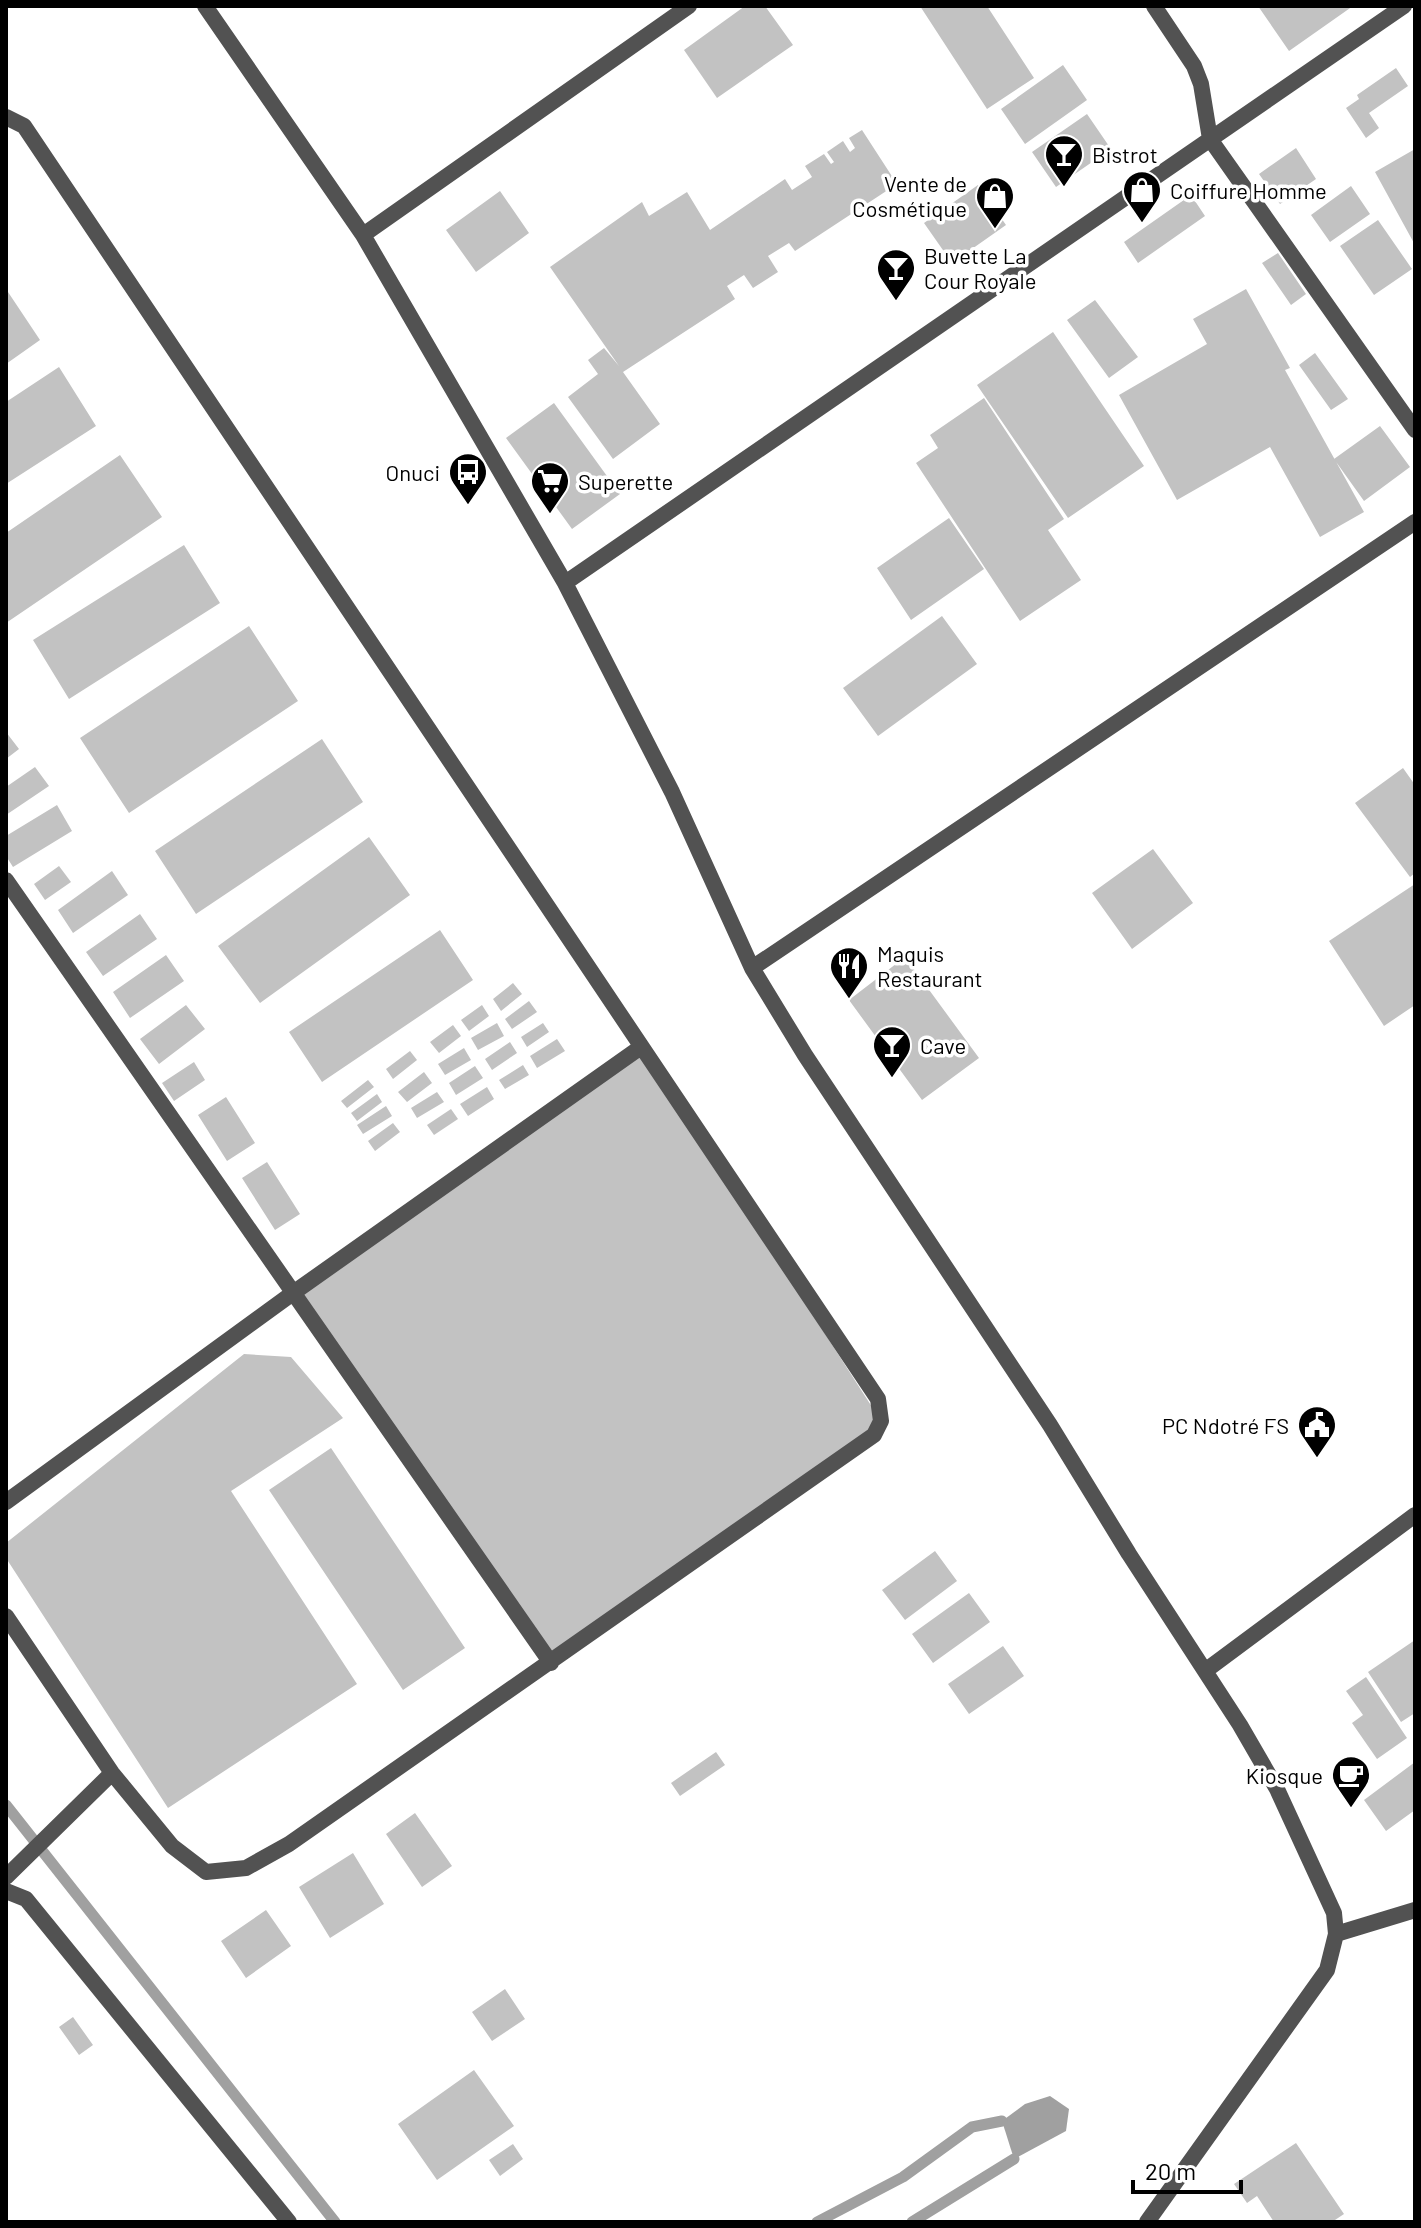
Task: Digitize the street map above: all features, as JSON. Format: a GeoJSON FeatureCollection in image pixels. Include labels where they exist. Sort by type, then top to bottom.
{"type":"FeatureCollection","features":[{"type":"Feature","properties":{"kind":"street"},"geometry":{"type":"LineString","coordinates":[[205,6],[363,235],[565,583],[672,792],[752,968],[805,1055],[1050,1425],[1205,1671],[1277,1789],[1334,1913],[1336,1934],[1327,1970],[1147,2222]]}},
{"type":"Feature","properties":{"kind":"street"},"geometry":{"type":"LineString","coordinates":[[363,235],[689,6]]}},
{"type":"Feature","properties":{"kind":"street"},"geometry":{"type":"LineString","coordinates":[[1154,6],[1194,66],[1201,84],[1210,139],[1415,430]]}},
{"type":"Feature","properties":{"kind":"street"},"geometry":{"type":"LineString","coordinates":[[565,583],[1404,6]]}},
{"type":"Feature","properties":{"kind":"street"},"geometry":{"type":"LineString","coordinates":[[6,117],[24,126],[878,1399],[881,1421],[874,1435],[551,1663],[289,1844],[246,1868],[206,1872],[172,1846],[112,1773],[6,1616]]}},
{"type":"Feature","properties":{"kind":"street"},"geometry":{"type":"LineString","coordinates":[[752,968],[1415,522]]}},
{"type":"Feature","properties":{"kind":"street"},"geometry":{"type":"LineString","coordinates":[[6,880],[551,1663]]}},
{"type":"Feature","properties":{"kind":"street"},"geometry":{"type":"LineString","coordinates":[[6,1502],[293,1293],[641,1047]]}},
{"type":"Feature","properties":{"kind":"street"},"geometry":{"type":"LineString","coordinates":[[1205,1671],[1415,1515]]}},
{"type":"Feature","properties":{"kind":"street"},"geometry":{"type":"LineString","coordinates":[[6,1877],[112,1773]]}},
{"type":"Feature","properties":{"kind":"street"},"geometry":{"type":"LineString","coordinates":[[6,1891],[26,1899],[289,2222]]}},
{"type":"Feature","properties":{"kind":"street"},"geometry":{"type":"LineString","coordinates":[[1336,1934],[1415,1910]]}},
{"type":"Feature","properties":{"kind":"shaded area"},"geometry":{"type":"Polygon","coordinates":[[[1050,2096],[1069,2109],[1066,2131],[1014,2159],[1002,2121],[1025,2104],[1050,2096]]]}},
{"type":"Feature","properties":{"kind":"building"},"geometry":{"type":"Polygon","coordinates":[[[745,6],[765,6],[793,45],[717,98],[684,50],[745,6]]]}},
{"type":"Feature","properties":{"kind":"building"},"geometry":{"type":"Polygon","coordinates":[[[920,6],[987,6],[1034,78],[987,109],[920,6]]]}},
{"type":"Feature","properties":{"kind":"building"},"geometry":{"type":"Polygon","coordinates":[[[1258,6],[1353,6],[1289,51],[1258,6]]]}},
{"type":"Feature","properties":{"kind":"building"},"geometry":{"type":"Polygon","coordinates":[[[1063,65],[1087,100],[1025,144],[1001,109],[1063,65]]]}},
{"type":"Feature","properties":{"kind":"building"},"geometry":{"type":"Polygon","coordinates":[[[1396,68],[1408,86],[1369,113],[1379,128],[1366,138],[1346,108],[1359,99],[1357,95],[1396,68]]]}},
{"type":"Feature","properties":{"kind":"building"},"geometry":{"type":"Polygon","coordinates":[[[1087,114],[1111,149],[1056,187],[1032,152],[1087,114]]]}},
{"type":"Feature","properties":{"kind":"building"},"geometry":{"type":"Polygon","coordinates":[[[862,130],[897,184],[795,251],[789,243],[768,256],[778,272],[753,288],[744,275],[727,286],[735,299],[623,372],[660,424],[613,459],[568,397],[598,374],[588,360],[604,348],[619,366],[550,267],[642,202],[649,216],[687,192],[710,230],[785,179],[792,190],[812,177],[805,166],[824,154],[831,164],[834,162],[827,152],[843,141],[850,152],[855,148],[849,138],[862,130]]]}},
{"type":"Feature","properties":{"kind":"building"},"geometry":{"type":"Polygon","coordinates":[[[1296,148],[1316,179],[1280,204],[1259,174],[1296,148]]]}},
{"type":"Feature","properties":{"kind":"building"},"geometry":{"type":"Polygon","coordinates":[[[1415,149],[1415,245],[1375,172],[1415,149]]]}},
{"type":"Feature","properties":{"kind":"building"},"geometry":{"type":"Polygon","coordinates":[[[978,185],[1006,225],[952,263],[924,223],[978,185]]]}},
{"type":"Feature","properties":{"kind":"building"},"geometry":{"type":"Polygon","coordinates":[[[1351,186],[1370,214],[1330,242],[1311,215],[1351,186]]]}},
{"type":"Feature","properties":{"kind":"building"},"geometry":{"type":"Polygon","coordinates":[[[500,191],[529,233],[476,272],[446,230],[500,191]]]}},
{"type":"Feature","properties":{"kind":"building"},"geometry":{"type":"Polygon","coordinates":[[[1191,195],[1205,216],[1138,263],[1124,242],[1191,195]]]}},
{"type":"Feature","properties":{"kind":"building"},"geometry":{"type":"Polygon","coordinates":[[[1378,220],[1412,269],[1374,295],[1340,246],[1378,220]]]}},
{"type":"Feature","properties":{"kind":"building"},"geometry":{"type":"Polygon","coordinates":[[[1278,253],[1306,294],[1291,305],[1262,263],[1278,253]]]}},
{"type":"Feature","properties":{"kind":"building"},"geometry":{"type":"Polygon","coordinates":[[[6,289],[40,340],[6,364],[6,289]]]}},
{"type":"Feature","properties":{"kind":"building"},"geometry":{"type":"Polygon","coordinates":[[[1246,289],[1290,368],[1285,370],[1364,512],[1320,537],[1270,447],[1177,500],[1119,395],[1207,344],[1193,319],[1246,289]]]}},
{"type":"Feature","properties":{"kind":"building"},"geometry":{"type":"Polygon","coordinates":[[[1095,300],[1138,357],[1109,378],[1067,320],[1095,300]]]}},
{"type":"Feature","properties":{"kind":"building"},"geometry":{"type":"Polygon","coordinates":[[[1053,332],[1144,466],[1068,518],[977,385],[1053,332]]]}},
{"type":"Feature","properties":{"kind":"building"},"geometry":{"type":"Polygon","coordinates":[[[1315,353],[1348,399],[1331,410],[1299,365],[1315,353]]]}},
{"type":"Feature","properties":{"kind":"building"},"geometry":{"type":"Polygon","coordinates":[[[59,367],[96,426],[6,484],[6,402],[59,367]]]}},
{"type":"Feature","properties":{"kind":"building"},"geometry":{"type":"Polygon","coordinates":[[[984,398],[1064,519],[1048,530],[1081,580],[1020,621],[916,463],[938,448],[930,435],[984,398]]]}},
{"type":"Feature","properties":{"kind":"building"},"geometry":{"type":"Polygon","coordinates":[[[554,403],[620,494],[572,529],[506,438],[554,403]]]}},
{"type":"Feature","properties":{"kind":"building"},"geometry":{"type":"Polygon","coordinates":[[[1380,426],[1410,467],[1364,501],[1334,459],[1380,426]]]}},
{"type":"Feature","properties":{"kind":"building"},"geometry":{"type":"Polygon","coordinates":[[[120,455],[162,517],[6,623],[6,533],[120,455]]]}},
{"type":"Feature","properties":{"kind":"building"},"geometry":{"type":"Polygon","coordinates":[[[949,518],[984,569],[911,620],[877,568],[949,518]]]}},
{"type":"Feature","properties":{"kind":"building"},"geometry":{"type":"Polygon","coordinates":[[[184,545],[220,603],[69,699],[33,640],[184,545]]]}},
{"type":"Feature","properties":{"kind":"building"},"geometry":{"type":"Polygon","coordinates":[[[942,616],[977,664],[878,736],[843,688],[942,616]]]}},
{"type":"Feature","properties":{"kind":"building"},"geometry":{"type":"Polygon","coordinates":[[[249,626],[298,701],[129,813],[80,738],[249,626]]]}},
{"type":"Feature","properties":{"kind":"building"},"geometry":{"type":"Polygon","coordinates":[[[6,732],[19,749],[6,759],[6,732]]]}},
{"type":"Feature","properties":{"kind":"building"},"geometry":{"type":"Polygon","coordinates":[[[322,739],[363,802],[196,914],[155,851],[322,739]]]}},
{"type":"Feature","properties":{"kind":"building"},"geometry":{"type":"Polygon","coordinates":[[[35,767],[49,786],[6,815],[6,787],[35,767]]]}},
{"type":"Feature","properties":{"kind":"building"},"geometry":{"type":"Polygon","coordinates":[[[1403,768],[1415,785],[1415,873],[1410,877],[1355,803],[1403,768]]]}},
{"type":"Feature","properties":{"kind":"building"},"geometry":{"type":"Polygon","coordinates":[[[57,805],[72,831],[13,867],[6,856],[6,836],[57,805]]]}},
{"type":"Feature","properties":{"kind":"building"},"geometry":{"type":"Polygon","coordinates":[[[369,837],[410,895],[260,1003],[218,946],[369,837]]]}},
{"type":"Feature","properties":{"kind":"building"},"geometry":{"type":"Polygon","coordinates":[[[1153,849],[1193,903],[1132,949],[1092,893],[1153,849]]]}},
{"type":"Feature","properties":{"kind":"building"},"geometry":{"type":"Polygon","coordinates":[[[59,866],[71,882],[45,900],[34,884],[59,866]]]}},
{"type":"Feature","properties":{"kind":"building"},"geometry":{"type":"Polygon","coordinates":[[[112,871],[128,895],[73,933],[58,910],[112,871]]]}},
{"type":"Feature","properties":{"kind":"building"},"geometry":{"type":"Polygon","coordinates":[[[1415,884],[1415,1005],[1384,1026],[1329,941],[1415,884]]]}},
{"type":"Feature","properties":{"kind":"building"},"geometry":{"type":"Polygon","coordinates":[[[140,914],[157,939],[103,976],[86,952],[140,914]]]}},
{"type":"Feature","properties":{"kind":"building"},"geometry":{"type":"Polygon","coordinates":[[[440,930],[473,980],[322,1082],[289,1032],[440,930]]]}},
{"type":"Feature","properties":{"kind":"building"},"geometry":{"type":"Polygon","coordinates":[[[166,955],[184,981],[130,1018],[113,992],[166,955]]]}},
{"type":"Feature","properties":{"kind":"building"},"geometry":{"type":"Polygon","coordinates":[[[905,957],[979,1058],[922,1100],[849,1000],[905,957]]]}},
{"type":"Feature","properties":{"kind":"building"},"geometry":{"type":"Polygon","coordinates":[[[513,983],[522,994],[501,1011],[493,999],[513,983]]]}},
{"type":"Feature","properties":{"kind":"building"},"geometry":{"type":"Polygon","coordinates":[[[529,1001],[537,1012],[512,1029],[505,1019],[529,1001]]]}},
{"type":"Feature","properties":{"kind":"building"},"geometry":{"type":"Polygon","coordinates":[[[186,1005],[205,1029],[159,1064],[140,1039],[186,1005]]]}},
{"type":"Feature","properties":{"kind":"building"},"geometry":{"type":"Polygon","coordinates":[[[482,1005],[489,1016],[469,1031],[461,1020],[482,1005]]]}},
{"type":"Feature","properties":{"kind":"building"},"geometry":{"type":"Polygon","coordinates":[[[497,1023],[504,1036],[478,1050],[471,1038],[497,1023]]]}},
{"type":"Feature","properties":{"kind":"building"},"geometry":{"type":"Polygon","coordinates":[[[543,1023],[549,1032],[527,1047],[521,1037],[543,1023]]]}},
{"type":"Feature","properties":{"kind":"building"},"geometry":{"type":"Polygon","coordinates":[[[453,1025],[461,1036],[439,1053],[430,1042],[453,1025]]]}},
{"type":"Feature","properties":{"kind":"building"},"geometry":{"type":"Polygon","coordinates":[[[557,1039],[565,1051],[537,1068],[530,1056],[557,1039]]]}},
{"type":"Feature","properties":{"kind":"building"},"geometry":{"type":"Polygon","coordinates":[[[510,1042],[517,1053],[492,1070],[485,1059],[510,1042]]]}},
{"type":"Feature","properties":{"kind":"building"},"geometry":{"type":"Polygon","coordinates":[[[641,1047],[881,1421],[551,1663],[293,1293],[641,1047]]]}},
{"type":"Feature","properties":{"kind":"building"},"geometry":{"type":"Polygon","coordinates":[[[464,1048],[471,1060],[445,1075],[438,1064],[464,1048]]]}},
{"type":"Feature","properties":{"kind":"building"},"geometry":{"type":"Polygon","coordinates":[[[410,1051],[417,1060],[393,1079],[386,1069],[410,1051]]]}},
{"type":"Feature","properties":{"kind":"building"},"geometry":{"type":"Polygon","coordinates":[[[194,1062],[205,1080],[174,1101],[162,1083],[194,1062]]]}},
{"type":"Feature","properties":{"kind":"building"},"geometry":{"type":"Polygon","coordinates":[[[523,1065],[529,1075],[505,1089],[499,1080],[523,1065]]]}},
{"type":"Feature","properties":{"kind":"building"},"geometry":{"type":"Polygon","coordinates":[[[475,1066],[483,1078],[456,1095],[449,1083],[475,1066]]]}},
{"type":"Feature","properties":{"kind":"building"},"geometry":{"type":"Polygon","coordinates":[[[424,1072],[432,1083],[407,1102],[398,1092],[424,1072]]]}},
{"type":"Feature","properties":{"kind":"building"},"geometry":{"type":"Polygon","coordinates":[[[368,1080],[374,1087],[347,1108],[341,1101],[368,1080]]]}},
{"type":"Feature","properties":{"kind":"building"},"geometry":{"type":"Polygon","coordinates":[[[487,1087],[494,1099],[468,1116],[460,1104],[487,1087]]]}},
{"type":"Feature","properties":{"kind":"building"},"geometry":{"type":"Polygon","coordinates":[[[437,1092],[444,1102],[417,1118],[411,1108],[437,1092]]]}},
{"type":"Feature","properties":{"kind":"building"},"geometry":{"type":"Polygon","coordinates":[[[377,1094],[382,1102],[357,1121],[351,1113],[377,1094]]]}},
{"type":"Feature","properties":{"kind":"building"},"geometry":{"type":"Polygon","coordinates":[[[226,1097],[255,1143],[227,1161],[198,1115],[226,1097]]]}},
{"type":"Feature","properties":{"kind":"building"},"geometry":{"type":"Polygon","coordinates":[[[386,1106],[392,1116],[363,1134],[357,1125],[386,1106]]]}},
{"type":"Feature","properties":{"kind":"building"},"geometry":{"type":"Polygon","coordinates":[[[451,1109],[458,1119],[434,1135],[427,1125],[451,1109]]]}},
{"type":"Feature","properties":{"kind":"building"},"geometry":{"type":"Polygon","coordinates":[[[393,1123],[400,1132],[375,1151],[368,1141],[393,1123]]]}},
{"type":"Feature","properties":{"kind":"building"},"geometry":{"type":"Polygon","coordinates":[[[267,1162],[300,1214],[275,1230],[242,1178],[267,1162]]]}},
{"type":"Feature","properties":{"kind":"building"},"geometry":{"type":"Polygon","coordinates":[[[244,1354],[291,1357],[343,1418],[231,1491],[357,1684],[168,1808],[6,1558],[6,1543],[244,1354]]]}},
{"type":"Feature","properties":{"kind":"building"},"geometry":{"type":"Polygon","coordinates":[[[331,1448],[465,1648],[403,1690],[269,1490],[331,1448]]]}},
{"type":"Feature","properties":{"kind":"building"},"geometry":{"type":"Polygon","coordinates":[[[935,1551],[957,1581],[905,1620],[882,1590],[935,1551]]]}},
{"type":"Feature","properties":{"kind":"building"},"geometry":{"type":"Polygon","coordinates":[[[969,1593],[990,1622],[933,1663],[912,1634],[969,1593]]]}},
{"type":"Feature","properties":{"kind":"building"},"geometry":{"type":"Polygon","coordinates":[[[1415,1640],[1415,1713],[1401,1722],[1368,1672],[1415,1640]]]}},
{"type":"Feature","properties":{"kind":"building"},"geometry":{"type":"Polygon","coordinates":[[[1003,1646],[1024,1676],[969,1714],[948,1684],[1003,1646]]]}},
{"type":"Feature","properties":{"kind":"building"},"geometry":{"type":"Polygon","coordinates":[[[1366,1677],[1407,1738],[1377,1759],[1352,1723],[1363,1715],[1346,1691],[1366,1677]]]}},
{"type":"Feature","properties":{"kind":"building"},"geometry":{"type":"Polygon","coordinates":[[[716,1752],[725,1765],[680,1796],[671,1783],[716,1752]]]}},
{"type":"Feature","properties":{"kind":"building"},"geometry":{"type":"Polygon","coordinates":[[[1415,1762],[1415,1810],[1386,1831],[1364,1800],[1415,1762]]]}},
{"type":"Feature","properties":{"kind":"building"},"geometry":{"type":"Polygon","coordinates":[[[415,1813],[452,1866],[422,1887],[386,1834],[415,1813]]]}},
{"type":"Feature","properties":{"kind":"building"},"geometry":{"type":"Polygon","coordinates":[[[353,1853],[384,1904],[330,1938],[299,1887],[353,1853]]]}},
{"type":"Feature","properties":{"kind":"building"},"geometry":{"type":"Polygon","coordinates":[[[266,1910],[291,1946],[246,1978],[221,1941],[266,1910]]]}},
{"type":"Feature","properties":{"kind":"building"},"geometry":{"type":"Polygon","coordinates":[[[505,1989],[525,2019],[492,2041],[472,2012],[505,1989]]]}},
{"type":"Feature","properties":{"kind":"building"},"geometry":{"type":"Polygon","coordinates":[[[73,2017],[93,2045],[79,2055],[59,2027],[73,2017]]]}},
{"type":"Feature","properties":{"kind":"building"},"geometry":{"type":"Polygon","coordinates":[[[474,2070],[514,2126],[437,2180],[398,2124],[474,2070]]]}},
{"type":"Feature","properties":{"kind":"building"},"geometry":{"type":"Polygon","coordinates":[[[1296,2143],[1344,2214],[1332,2222],[1274,2222],[1257,2196],[1247,2203],[1234,2184],[1296,2143]]]}},
{"type":"Feature","properties":{"kind":"building"},"geometry":{"type":"Polygon","coordinates":[[[513,2144],[523,2159],[500,2176],[489,2160],[513,2144]]]}},
{"type":"Feature","properties":{"kind":"waterway"},"geometry":{"type":"LineString","coordinates":[[6,1805],[335,2222]]}},
{"type":"Feature","properties":{"kind":"waterway"},"geometry":{"type":"LineString","coordinates":[[817,2222],[903,2177],[972,2127],[1002,2121]]}},
{"type":"Feature","properties":{"kind":"waterway"},"geometry":{"type":"LineString","coordinates":[[912,2222],[1014,2159]]}},
{"type":"Feature","properties":{"kind":"place","name":"Bistrot"},"geometry":{"type":"Point","coordinates":[1064,188]}},
{"type":"Feature","properties":{"kind":"place","name":"Coiffure Homme"},"geometry":{"type":"Point","coordinates":[1142,224]}},
{"type":"Feature","properties":{"kind":"place","name":"Vente de Cosmétique"},"geometry":{"type":"Point","coordinates":[995,230]}},
{"type":"Feature","properties":{"kind":"place","name":"Buvette La Cour Royale"},"geometry":{"type":"Point","coordinates":[896,302]}},
{"type":"Feature","properties":{"kind":"place","name":"Onuci"},"geometry":{"type":"Point","coordinates":[468,506]}},
{"type":"Feature","properties":{"kind":"place","name":"Superette"},"geometry":{"type":"Point","coordinates":[550,515]}},
{"type":"Feature","properties":{"kind":"place","name":"Maquis Restaurant"},"geometry":{"type":"Point","coordinates":[849,1000]}},
{"type":"Feature","properties":{"kind":"place","name":"Cave"},"geometry":{"type":"Point","coordinates":[892,1079]}},
{"type":"Feature","properties":{"kind":"place","name":"PC Ndotré FS"},"geometry":{"type":"Point","coordinates":[1317,1459]}},
{"type":"Feature","properties":{"kind":"place","name":"Kiosque"},"geometry":{"type":"Point","coordinates":[1351,1809]}}]}
